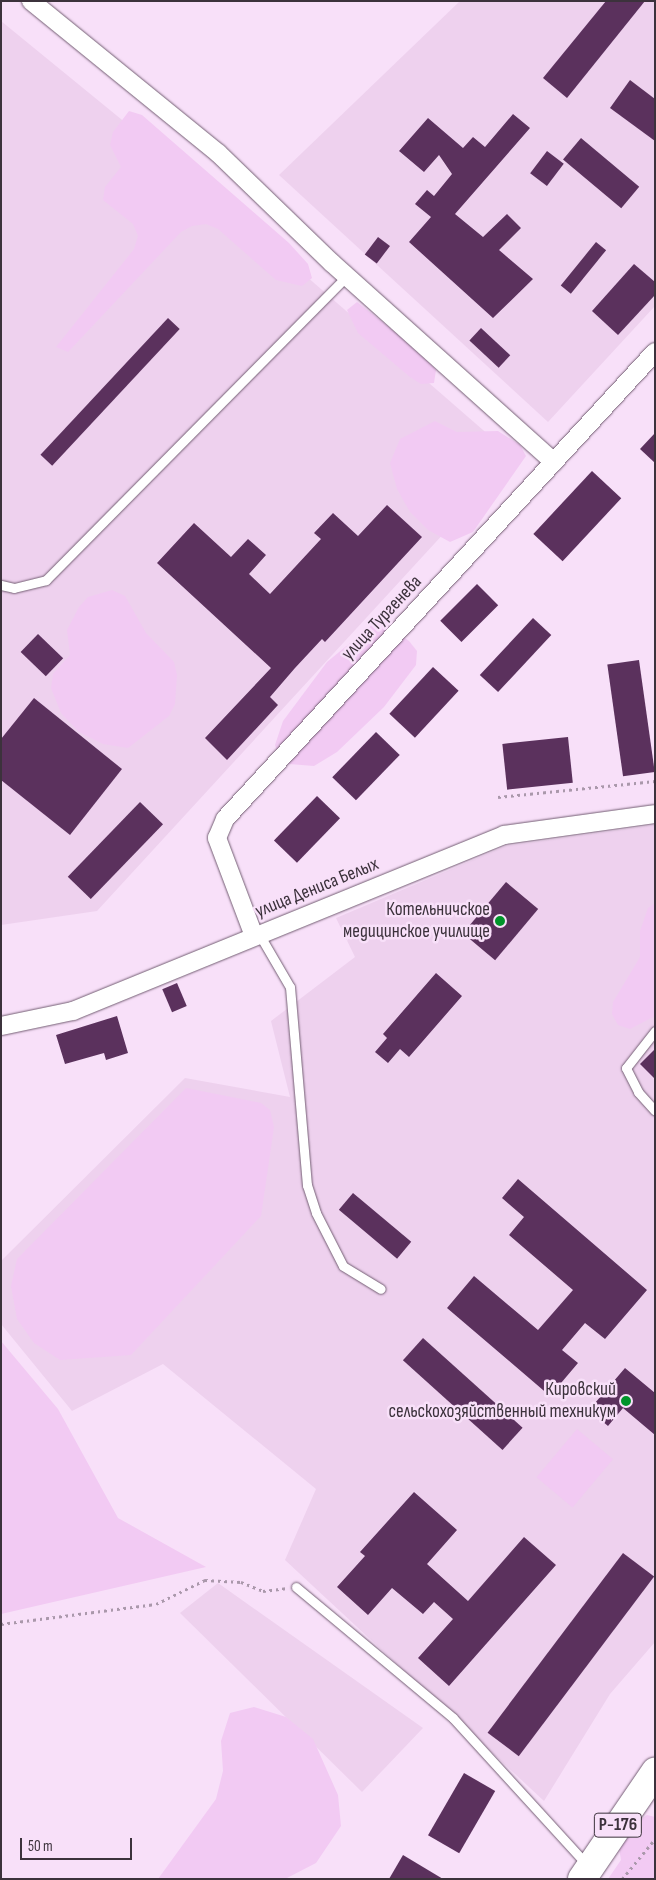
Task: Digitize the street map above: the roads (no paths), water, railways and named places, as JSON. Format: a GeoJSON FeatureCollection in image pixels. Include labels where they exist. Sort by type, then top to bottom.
{"type":"FeatureCollection","features":[{"type":"Feature","properties":{"kind":"highway","name":"Р-176"},"geometry":{"type":"LineString","coordinates":[[585,1873],[652,1780]]}},
{"type":"Feature","properties":{"kind":"street"},"geometry":{"type":"LineString","coordinates":[[31,1],[218,153],[347,276],[554,462]]}},
{"type":"Feature","properties":{"kind":"street","name":"улица Тургенева"},"geometry":{"type":"LineString","coordinates":[[257,935],[217,838],[225,819],[655,352]]}},
{"type":"Feature","properties":{"kind":"street","name":"улица Дениса Белых"},"geometry":{"type":"LineString","coordinates":[[1,1026],[73,1011],[504,835],[655,814]]}},
{"type":"Feature","properties":{"kind":"lane"},"geometry":{"type":"LineString","coordinates":[[1,586],[14,588],[46,580],[347,276]]}},
{"type":"Feature","properties":{"kind":"lane"},"geometry":{"type":"LineString","coordinates":[[257,935],[290,987],[307,1185],[316,1214],[342,1266],[381,1289]]}},
{"type":"Feature","properties":{"kind":"lane"},"geometry":{"type":"LineString","coordinates":[[655,1031],[626,1068],[638,1092],[655,1111]]}},
{"type":"Feature","properties":{"kind":"lane"},"geometry":{"type":"LineString","coordinates":[[296,1587],[453,1718],[585,1873]]}},
{"type":"Feature","properties":{"kind":"place","name":"Котельничское медицинское училище"},"geometry":{"type":"Point","coordinates":[500,921]}},
{"type":"Feature","properties":{"kind":"place","name":"Кировский сельскохозяйственный техникум"},"geometry":{"type":"Point","coordinates":[626,1401]}}]}
